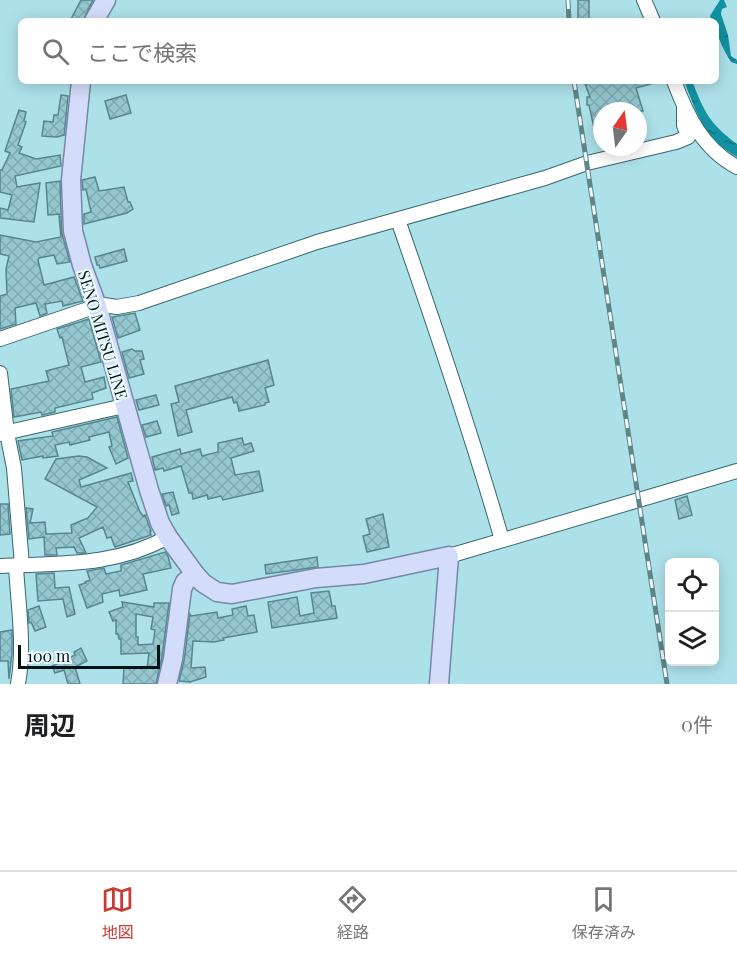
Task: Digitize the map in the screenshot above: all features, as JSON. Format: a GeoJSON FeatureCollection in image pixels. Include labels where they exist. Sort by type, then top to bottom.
{"type":"FeatureCollection","features":[{"type":"Feature","properties":{"kind":"main road"},"geometry":{"type":"LineString","coordinates":[[96,18],[106,0]]}},
{"type":"Feature","properties":{"kind":"main road","name":"SENO MITSU LINE"},"geometry":{"type":"LineString","coordinates":[[81,84],[73,152],[73,231],[82,265],[98,306],[124,406],[160,523],[195,574],[203,583],[217,592],[232,594],[316,578],[364,574],[449,556]]}},
{"type":"Feature","properties":{"kind":"main road"},"geometry":{"type":"LineString","coordinates":[[439,684],[449,556]]}},
{"type":"Feature","properties":{"kind":"main road"},"geometry":{"type":"LineString","coordinates":[[167,684],[174,659],[182,589],[195,574]]}},
{"type":"Feature","properties":{"kind":"street"},"geometry":{"type":"LineString","coordinates":[[645,0],[652,18]]}},
{"type":"Feature","properties":{"kind":"street"},"geometry":{"type":"LineString","coordinates":[[675,84],[692,123],[708,145],[722,158],[737,167]]}},
{"type":"Feature","properties":{"kind":"street"},"geometry":{"type":"LineString","coordinates":[[0,339],[104,304],[117,308],[139,303],[317,242],[545,178],[587,163],[688,137],[684,125],[684,107]]}},
{"type":"Feature","properties":{"kind":"street"},"geometry":{"type":"LineString","coordinates":[[398,220],[481,464],[502,540]]}},
{"type":"Feature","properties":{"kind":"street"},"geometry":{"type":"LineString","coordinates":[[0,373],[4,433],[14,468],[21,640],[21,668],[18,684]]}},
{"type":"Feature","properties":{"kind":"street"},"geometry":{"type":"LineString","coordinates":[[4,433],[124,406]]}},
{"type":"Feature","properties":{"kind":"street"},"geometry":{"type":"LineString","coordinates":[[449,556],[737,471]]}},
{"type":"Feature","properties":{"kind":"street"},"geometry":{"type":"LineString","coordinates":[[0,566],[75,564],[120,557],[147,549],[168,537]]}},
{"type":"Feature","properties":{"kind":"water"},"geometry":{"type":"Polygon","coordinates":[[[720,0],[724,0],[727,7],[722,9],[721,14],[728,35],[731,56],[737,60],[737,64],[731,62],[719,37],[719,18],[710,16],[720,0]]]}},
{"type":"Feature","properties":{"kind":"water"},"geometry":{"type":"Polygon","coordinates":[[[685,84],[693,84],[709,117],[737,144],[737,157],[716,142],[698,115],[685,84]]]}},
{"type":"Feature","properties":{"kind":"building"},"geometry":{"type":"Polygon","coordinates":[[[81,0],[93,0],[84,18],[72,18],[81,0]]]}},
{"type":"Feature","properties":{"kind":"building"},"geometry":{"type":"Polygon","coordinates":[[[578,0],[589,0],[589,18],[578,18],[578,0]]]}},
{"type":"Feature","properties":{"kind":"building"},"geometry":{"type":"Polygon","coordinates":[[[585,84],[650,84],[636,88],[640,102],[593,102],[593,123],[587,97],[590,97],[585,84]]]}},
{"type":"Feature","properties":{"kind":"building"},"geometry":{"type":"Polygon","coordinates":[[[61,95],[68,96],[64,136],[42,136],[44,121],[53,122],[54,115],[58,115],[61,95]]]}},
{"type":"Feature","properties":{"kind":"building"},"geometry":{"type":"Polygon","coordinates":[[[126,95],[131,113],[110,119],[105,101],[126,95]]]}},
{"type":"Feature","properties":{"kind":"building"},"geometry":{"type":"Polygon","coordinates":[[[19,110],[26,112],[24,121],[26,122],[18,145],[22,147],[19,153],[36,159],[60,155],[61,166],[15,176],[17,187],[40,183],[34,222],[0,218],[0,208],[8,210],[12,195],[0,192],[0,170],[10,153],[5,151],[19,110]]]}},
{"type":"Feature","properties":{"kind":"building"},"geometry":{"type":"Polygon","coordinates":[[[95,177],[99,191],[124,187],[128,202],[133,209],[127,213],[84,224],[84,214],[91,212],[82,180],[95,177]]]}},
{"type":"Feature","properties":{"kind":"building"},"geometry":{"type":"Polygon","coordinates":[[[60,181],[61,214],[48,215],[46,183],[60,181]]]}},
{"type":"Feature","properties":{"kind":"building"},"geometry":{"type":"Polygon","coordinates":[[[59,216],[61,216],[62,234],[70,262],[57,264],[54,255],[39,258],[44,285],[74,277],[83,301],[63,306],[62,301],[45,304],[47,313],[40,316],[36,303],[15,308],[16,324],[0,329],[0,296],[7,294],[6,269],[9,256],[0,254],[0,235],[36,242],[61,237],[59,216]]]}},
{"type":"Feature","properties":{"kind":"building"},"geometry":{"type":"Polygon","coordinates":[[[124,249],[127,261],[100,268],[97,265],[95,257],[124,249]]]}},
{"type":"Feature","properties":{"kind":"building"},"geometry":{"type":"Polygon","coordinates":[[[135,313],[140,330],[118,338],[112,317],[135,313]]]}},
{"type":"Feature","properties":{"kind":"building"},"geometry":{"type":"Polygon","coordinates":[[[89,319],[101,362],[81,367],[85,382],[104,377],[106,388],[92,393],[93,399],[55,408],[55,412],[14,417],[11,389],[49,381],[46,371],[69,365],[62,337],[60,338],[57,329],[89,319]]]}},
{"type":"Feature","properties":{"kind":"building"},"geometry":{"type":"Polygon","coordinates":[[[132,349],[142,351],[144,359],[140,360],[144,374],[129,378],[122,352],[132,349]]]}},
{"type":"Feature","properties":{"kind":"building"},"geometry":{"type":"Polygon","coordinates":[[[268,360],[274,385],[265,388],[269,402],[239,411],[237,402],[234,403],[232,397],[186,410],[192,432],[178,436],[171,404],[179,402],[175,386],[268,360]]]}},
{"type":"Feature","properties":{"kind":"building"},"geometry":{"type":"Polygon","coordinates":[[[156,395],[159,405],[139,410],[136,400],[156,395]]]}},
{"type":"Feature","properties":{"kind":"building"},"geometry":{"type":"Polygon","coordinates":[[[117,417],[128,458],[116,464],[109,447],[112,446],[109,432],[70,445],[69,442],[55,445],[58,456],[22,460],[18,441],[53,436],[52,432],[117,417]]]}},
{"type":"Feature","properties":{"kind":"building"},"geometry":{"type":"Polygon","coordinates":[[[157,421],[161,433],[146,437],[142,425],[157,421]]]}},
{"type":"Feature","properties":{"kind":"building"},"geometry":{"type":"Polygon","coordinates":[[[242,438],[244,445],[251,443],[254,451],[231,458],[235,475],[259,471],[263,491],[223,500],[221,496],[208,499],[207,495],[193,499],[181,466],[164,471],[163,468],[155,470],[152,457],[180,449],[181,454],[200,449],[202,456],[218,452],[218,443],[242,438]]]}},
{"type":"Feature","properties":{"kind":"building"},"geometry":{"type":"Polygon","coordinates":[[[87,457],[107,468],[79,480],[81,487],[131,473],[133,481],[128,482],[140,512],[143,516],[145,515],[151,535],[115,547],[111,537],[107,538],[103,527],[79,538],[86,553],[77,553],[74,547],[56,548],[57,555],[45,555],[44,537],[29,539],[26,508],[33,509],[30,523],[45,522],[46,534],[72,533],[71,525],[88,518],[97,507],[45,479],[56,459],[87,457]]]}},
{"type":"Feature","properties":{"kind":"building"},"geometry":{"type":"Polygon","coordinates":[[[173,492],[179,513],[172,515],[162,494],[173,492]]]}},
{"type":"Feature","properties":{"kind":"building"},"geometry":{"type":"Polygon","coordinates":[[[687,496],[692,515],[679,519],[675,500],[687,496]]]}},
{"type":"Feature","properties":{"kind":"building"},"geometry":{"type":"Polygon","coordinates":[[[0,504],[8,504],[10,534],[0,535],[0,504]]]}},
{"type":"Feature","properties":{"kind":"building"},"geometry":{"type":"Polygon","coordinates":[[[383,514],[389,547],[367,552],[363,536],[370,534],[366,519],[383,514]]]}},
{"type":"Feature","properties":{"kind":"building"},"geometry":{"type":"Polygon","coordinates":[[[165,552],[171,568],[143,574],[147,590],[120,596],[119,590],[102,594],[103,602],[87,608],[79,585],[90,580],[87,571],[104,568],[106,574],[121,571],[121,565],[165,552]]]}},
{"type":"Feature","properties":{"kind":"building"},"geometry":{"type":"Polygon","coordinates":[[[317,557],[318,567],[266,574],[265,565],[317,557]]]}},
{"type":"Feature","properties":{"kind":"building"},"geometry":{"type":"Polygon","coordinates":[[[54,573],[55,588],[69,587],[75,614],[67,617],[63,599],[38,601],[36,574],[54,573]]]}},
{"type":"Feature","properties":{"kind":"building"},"geometry":{"type":"Polygon","coordinates":[[[329,591],[337,618],[272,628],[268,602],[297,597],[300,616],[314,613],[311,593],[329,591]]]}},
{"type":"Feature","properties":{"kind":"building"},"geometry":{"type":"Polygon","coordinates":[[[122,602],[154,607],[154,603],[169,603],[156,684],[123,684],[124,668],[147,668],[149,653],[121,654],[121,639],[116,634],[116,620],[113,621],[109,612],[123,607],[122,602]],[[136,614],[138,645],[153,644],[155,630],[151,629],[153,617],[136,614]]]}},
{"type":"Feature","properties":{"kind":"building"},"geometry":{"type":"Polygon","coordinates":[[[39,606],[46,627],[35,631],[31,622],[29,623],[28,610],[39,606]]]}},
{"type":"Feature","properties":{"kind":"building"},"geometry":{"type":"Polygon","coordinates":[[[246,606],[248,616],[254,615],[257,632],[223,638],[224,640],[214,642],[193,641],[191,668],[205,667],[206,677],[190,682],[179,681],[190,614],[191,616],[217,612],[218,618],[233,615],[232,609],[246,606]]]}},
{"type":"Feature","properties":{"kind":"building"},"geometry":{"type":"Polygon","coordinates":[[[12,630],[9,679],[8,661],[0,661],[0,632],[12,630]]]}},
{"type":"Feature","properties":{"kind":"building"},"geometry":{"type":"Polygon","coordinates":[[[81,648],[87,661],[75,667],[80,684],[68,684],[64,670],[55,673],[52,666],[75,655],[74,652],[81,648]]]}},
{"type":"Feature","properties":{"kind":"railway"},"geometry":{"type":"LineString","coordinates":[[568,0],[569,18]]}},
{"type":"Feature","properties":{"kind":"railway"},"geometry":{"type":"LineString","coordinates":[[574,84],[667,684]]}}]}
